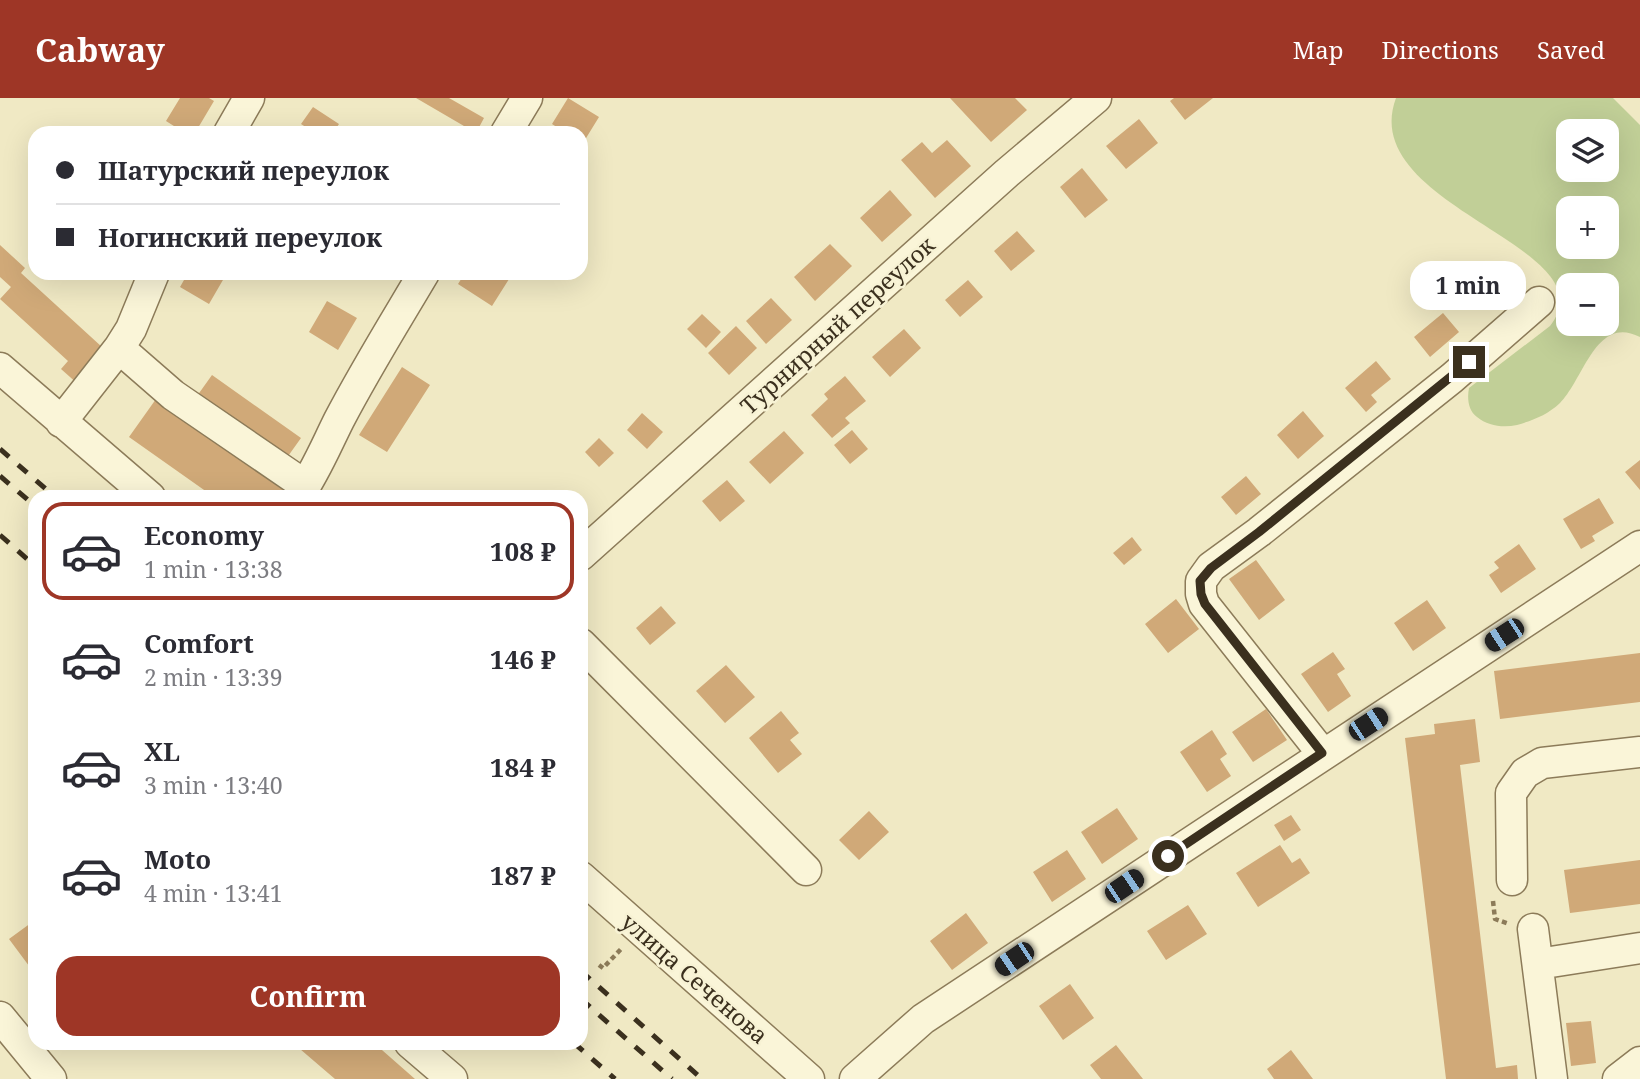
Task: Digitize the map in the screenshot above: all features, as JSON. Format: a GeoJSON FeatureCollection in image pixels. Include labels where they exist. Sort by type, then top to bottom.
{"type":"FeatureCollection","features":[{"type":"Feature","properties":{"kind":"street"},"geometry":{"type":"LineString","coordinates":[[233,126],[249,98]]}},
{"type":"Feature","properties":{"kind":"street"},"geometry":{"type":"LineString","coordinates":[[510,126],[527,98]]}},
{"type":"Feature","properties":{"kind":"street","name":"Турнирный переулок"},"geometry":{"type":"LineString","coordinates":[[588,549],[997,182],[1096,98]]}},
{"type":"Feature","properties":{"kind":"street"},"geometry":{"type":"LineString","coordinates":[[61,422],[119,348],[131,329],[151,280]]}},
{"type":"Feature","properties":{"kind":"street"},"geometry":{"type":"LineString","coordinates":[[303,490],[369,366],[420,280]]}},
{"type":"Feature","properties":{"kind":"street"},"geometry":{"type":"LineString","coordinates":[[1322,753],[1205,604],[1200,581],[1211,568],[1452,377],[1539,302]]}},
{"type":"Feature","properties":{"kind":"street"},"geometry":{"type":"LineString","coordinates":[[119,348],[173,395],[301,490]]}},
{"type":"Feature","properties":{"kind":"street"},"geometry":{"type":"LineString","coordinates":[[0,368],[142,490]]}},
{"type":"Feature","properties":{"kind":"street"},"geometry":{"type":"LineString","coordinates":[[855,1079],[923,1019],[1322,753],[1640,546]]}},
{"type":"Feature","properties":{"kind":"street"},"geometry":{"type":"LineString","coordinates":[[588,651],[806,870]]}},
{"type":"Feature","properties":{"kind":"street"},"geometry":{"type":"LineString","coordinates":[[1512,880],[1511,793],[1525,773],[1542,763],[1640,752]]}},
{"type":"Feature","properties":{"kind":"street","name":"улица Сеченова"},"geometry":{"type":"LineString","coordinates":[[588,883],[809,1079]]}},
{"type":"Feature","properties":{"kind":"street"},"geometry":{"type":"LineString","coordinates":[[1533,929],[1552,1079]]}},
{"type":"Feature","properties":{"kind":"street"},"geometry":{"type":"LineString","coordinates":[[1538,964],[1640,948]]}},
{"type":"Feature","properties":{"kind":"street"},"geometry":{"type":"LineString","coordinates":[[0,1017],[51,1079]]}},
{"type":"Feature","properties":{"kind":"street"},"geometry":{"type":"LineString","coordinates":[[418,1050],[452,1079]]}},
{"type":"Feature","properties":{"kind":"street"},"geometry":{"type":"LineString","coordinates":[[1618,1079],[1640,1062]]}},
{"type":"Feature","properties":{"kind":"green space"},"geometry":{"type":"Polygon","coordinates":[[[1396,98],[1613,98],[1640,125],[1640,337],[1619,333],[1619,273],[1556,273],[1556,290],[1547,272],[1518,248],[1443,197],[1412,169],[1393,136],[1396,98]]]}},
{"type":"Feature","properties":{"kind":"green space"},"geometry":{"type":"Polygon","coordinates":[[[1556,309],[1556,336],[1609,336],[1592,352],[1569,392],[1550,411],[1517,425],[1506,426],[1496,426],[1477,417],[1469,404],[1469,388],[1550,326],[1556,309]]]}},
{"type":"Feature","properties":{"kind":"building"},"geometry":{"type":"Polygon","coordinates":[[[180,98],[209,98],[214,101],[199,126],[174,126],[166,121],[180,98]]]}},
{"type":"Feature","properties":{"kind":"building"},"geometry":{"type":"Polygon","coordinates":[[[416,98],[449,98],[484,118],[480,126],[464,126],[416,98]]]}},
{"type":"Feature","properties":{"kind":"building"},"geometry":{"type":"Polygon","coordinates":[[[568,98],[599,117],[588,135],[588,126],[552,124],[568,98]]]}},
{"type":"Feature","properties":{"kind":"building"},"geometry":{"type":"Polygon","coordinates":[[[950,98],[1015,98],[1027,110],[991,142],[950,98]]]}},
{"type":"Feature","properties":{"kind":"building"},"geometry":{"type":"Polygon","coordinates":[[[1174,98],[1213,98],[1185,120],[1170,101],[1174,98]]]}},
{"type":"Feature","properties":{"kind":"building"},"geometry":{"type":"Polygon","coordinates":[[[313,107],[339,124],[304,126],[301,124],[313,107]]]}},
{"type":"Feature","properties":{"kind":"building"},"geometry":{"type":"Polygon","coordinates":[[[1139,119],[1158,143],[1126,169],[1106,146],[1139,119]]]}},
{"type":"Feature","properties":{"kind":"building"},"geometry":{"type":"Polygon","coordinates":[[[947,140],[971,166],[935,198],[901,160],[922,142],[932,153],[947,140]]]}},
{"type":"Feature","properties":{"kind":"building"},"geometry":{"type":"Polygon","coordinates":[[[1082,168],[1108,200],[1085,218],[1060,187],[1082,168]]]}},
{"type":"Feature","properties":{"kind":"building"},"geometry":{"type":"Polygon","coordinates":[[[890,190],[912,215],[882,242],[860,218],[890,190]]]}},
{"type":"Feature","properties":{"kind":"building"},"geometry":{"type":"Polygon","coordinates":[[[1017,231],[1035,251],[1011,271],[994,251],[1017,231]]]}},
{"type":"Feature","properties":{"kind":"building"},"geometry":{"type":"Polygon","coordinates":[[[830,244],[852,266],[815,301],[794,277],[830,244]]]}},
{"type":"Feature","properties":{"kind":"building"},"geometry":{"type":"Polygon","coordinates":[[[0,245],[25,268],[21,273],[28,280],[102,347],[82,369],[89,374],[79,385],[61,369],[68,361],[0,299],[11,287],[0,277],[0,245]]]}},
{"type":"Feature","properties":{"kind":"building"},"geometry":{"type":"Polygon","coordinates":[[[184,280],[223,280],[209,304],[180,287],[184,280]]]}},
{"type":"Feature","properties":{"kind":"building"},"geometry":{"type":"Polygon","coordinates":[[[461,280],[508,280],[492,306],[458,284],[461,280]]]}},
{"type":"Feature","properties":{"kind":"building"},"geometry":{"type":"Polygon","coordinates":[[[968,280],[983,297],[960,317],[945,300],[968,280]]]}},
{"type":"Feature","properties":{"kind":"building"},"geometry":{"type":"Polygon","coordinates":[[[771,298],[792,320],[766,344],[746,321],[771,298]]]}},
{"type":"Feature","properties":{"kind":"building"},"geometry":{"type":"Polygon","coordinates":[[[327,301],[357,318],[338,350],[309,332],[327,301]]]}},
{"type":"Feature","properties":{"kind":"building"},"geometry":{"type":"Polygon","coordinates":[[[1443,313],[1459,332],[1430,357],[1414,337],[1443,313]]]}},
{"type":"Feature","properties":{"kind":"building"},"geometry":{"type":"Polygon","coordinates":[[[702,314],[721,332],[706,348],[687,329],[702,314]]]}},
{"type":"Feature","properties":{"kind":"building"},"geometry":{"type":"Polygon","coordinates":[[[736,326],[757,348],[729,375],[708,353],[736,326]]]}},
{"type":"Feature","properties":{"kind":"building"},"geometry":{"type":"Polygon","coordinates":[[[904,329],[921,348],[890,377],[872,357],[904,329]]]}},
{"type":"Feature","properties":{"kind":"building"},"geometry":{"type":"Polygon","coordinates":[[[1376,361],[1391,379],[1371,395],[1377,402],[1366,412],[1345,388],[1376,361]]]}},
{"type":"Feature","properties":{"kind":"building"},"geometry":{"type":"Polygon","coordinates":[[[402,367],[430,385],[387,452],[359,435],[402,367]]]}},
{"type":"Feature","properties":{"kind":"building"},"geometry":{"type":"Polygon","coordinates":[[[212,375],[301,438],[286,459],[197,396],[212,375]]]}},
{"type":"Feature","properties":{"kind":"building"},"geometry":{"type":"Polygon","coordinates":[[[845,376],[866,401],[845,418],[850,423],[832,438],[811,415],[828,399],[824,394],[845,376]]]}},
{"type":"Feature","properties":{"kind":"building"},"geometry":{"type":"Polygon","coordinates":[[[156,399],[283,490],[204,490],[129,437],[156,399]]]}},
{"type":"Feature","properties":{"kind":"building"},"geometry":{"type":"Polygon","coordinates":[[[1303,411],[1324,436],[1298,459],[1277,435],[1303,411]]]}},
{"type":"Feature","properties":{"kind":"building"},"geometry":{"type":"Polygon","coordinates":[[[642,413],[663,432],[647,449],[627,430],[642,413]]]}},
{"type":"Feature","properties":{"kind":"building"},"geometry":{"type":"Polygon","coordinates":[[[852,430],[868,449],[850,464],[834,445],[852,430]]]}},
{"type":"Feature","properties":{"kind":"building"},"geometry":{"type":"Polygon","coordinates":[[[784,431],[804,453],[770,484],[749,462],[784,431]]]}},
{"type":"Feature","properties":{"kind":"building"},"geometry":{"type":"Polygon","coordinates":[[[599,438],[614,453],[599,467],[585,452],[599,438]]]}},
{"type":"Feature","properties":{"kind":"building"},"geometry":{"type":"Polygon","coordinates":[[[1640,460],[1640,490],[1625,472],[1640,460]]]}},
{"type":"Feature","properties":{"kind":"building"},"geometry":{"type":"Polygon","coordinates":[[[1246,476],[1261,494],[1236,515],[1221,497],[1246,476]]]}},
{"type":"Feature","properties":{"kind":"building"},"geometry":{"type":"Polygon","coordinates":[[[727,480],[745,501],[720,522],[702,501],[727,480]]]}},
{"type":"Feature","properties":{"kind":"building"},"geometry":{"type":"Polygon","coordinates":[[[1599,498],[1614,523],[1592,536],[1595,541],[1581,549],[1563,519],[1599,498]]]}},
{"type":"Feature","properties":{"kind":"building"},"geometry":{"type":"Polygon","coordinates":[[[1132,537],[1142,550],[1124,565],[1113,553],[1132,537]]]}},
{"type":"Feature","properties":{"kind":"building"},"geometry":{"type":"Polygon","coordinates":[[[1519,544],[1536,569],[1501,593],[1489,575],[1499,568],[1494,562],[1519,544]]]}},
{"type":"Feature","properties":{"kind":"building"},"geometry":{"type":"Polygon","coordinates":[[[1256,560],[1285,600],[1259,620],[1229,579],[1256,560]]]}},
{"type":"Feature","properties":{"kind":"building"},"geometry":{"type":"Polygon","coordinates":[[[1176,599],[1199,629],[1168,653],[1145,624],[1176,599]]]}},
{"type":"Feature","properties":{"kind":"building"},"geometry":{"type":"Polygon","coordinates":[[[1427,600],[1446,628],[1413,651],[1394,623],[1427,600]]]}},
{"type":"Feature","properties":{"kind":"building"},"geometry":{"type":"Polygon","coordinates":[[[661,606],[676,623],[650,645],[636,628],[661,606]]]}},
{"type":"Feature","properties":{"kind":"building"},"geometry":{"type":"Polygon","coordinates":[[[1333,652],[1345,669],[1337,674],[1351,696],[1328,712],[1301,674],[1333,652]]]}},
{"type":"Feature","properties":{"kind":"building"},"geometry":{"type":"Polygon","coordinates":[[[1640,653],[1640,702],[1500,719],[1494,671],[1640,653]]]}},
{"type":"Feature","properties":{"kind":"building"},"geometry":{"type":"Polygon","coordinates":[[[726,665],[755,697],[725,723],[696,691],[726,665]]]}},
{"type":"Feature","properties":{"kind":"building"},"geometry":{"type":"Polygon","coordinates":[[[1266,709],[1287,740],[1253,762],[1232,732],[1266,709]]]}},
{"type":"Feature","properties":{"kind":"building"},"geometry":{"type":"Polygon","coordinates":[[[781,711],[799,733],[790,740],[802,754],[778,773],[749,738],[781,711]]]}},
{"type":"Feature","properties":{"kind":"building"},"geometry":{"type":"Polygon","coordinates":[[[1475,719],[1480,762],[1460,765],[1496,1068],[1517,1065],[1518,1079],[1446,1079],[1405,738],[1435,734],[1434,724],[1475,719]]]}},
{"type":"Feature","properties":{"kind":"building"},"geometry":{"type":"Polygon","coordinates":[[[1212,730],[1227,754],[1220,759],[1231,776],[1207,792],[1180,752],[1212,730]]]}},
{"type":"Feature","properties":{"kind":"building"},"geometry":{"type":"Polygon","coordinates":[[[1117,808],[1138,839],[1102,864],[1081,832],[1117,808]]]}},
{"type":"Feature","properties":{"kind":"building"},"geometry":{"type":"Polygon","coordinates":[[[869,811],[889,832],[859,860],[839,840],[869,811]]]}},
{"type":"Feature","properties":{"kind":"building"},"geometry":{"type":"Polygon","coordinates":[[[1291,815],[1301,830],[1284,841],[1274,825],[1291,815]]]}},
{"type":"Feature","properties":{"kind":"building"},"geometry":{"type":"Polygon","coordinates":[[[1280,845],[1292,863],[1300,858],[1310,873],[1258,907],[1236,873],[1280,845]]]}},
{"type":"Feature","properties":{"kind":"building"},"geometry":{"type":"Polygon","coordinates":[[[1067,850],[1086,879],[1052,902],[1033,872],[1067,850]]]}},
{"type":"Feature","properties":{"kind":"building"},"geometry":{"type":"Polygon","coordinates":[[[1640,860],[1640,904],[1570,913],[1564,870],[1640,860]]]}},
{"type":"Feature","properties":{"kind":"building"},"geometry":{"type":"Polygon","coordinates":[[[1188,905],[1207,934],[1166,960],[1147,931],[1188,905]]]}},
{"type":"Feature","properties":{"kind":"building"},"geometry":{"type":"Polygon","coordinates":[[[966,913],[988,943],[952,970],[930,941],[966,913]]]}},
{"type":"Feature","properties":{"kind":"building"},"geometry":{"type":"Polygon","coordinates":[[[28,925],[28,965],[9,939],[28,925]]]}},
{"type":"Feature","properties":{"kind":"building"},"geometry":{"type":"Polygon","coordinates":[[[1070,984],[1094,1018],[1063,1040],[1039,1006],[1070,984]]]}},
{"type":"Feature","properties":{"kind":"building"},"geometry":{"type":"Polygon","coordinates":[[[1591,1021],[1596,1063],[1571,1066],[1566,1023],[1591,1021]]]}},
{"type":"Feature","properties":{"kind":"building"},"geometry":{"type":"Polygon","coordinates":[[[1116,1045],[1143,1079],[1101,1079],[1090,1065],[1116,1045]]]}},
{"type":"Feature","properties":{"kind":"building"},"geometry":{"type":"Polygon","coordinates":[[[301,1050],[382,1050],[415,1079],[335,1079],[301,1050]]]}},
{"type":"Feature","properties":{"kind":"building"},"geometry":{"type":"Polygon","coordinates":[[[1291,1050],[1313,1079],[1274,1079],[1267,1069],[1291,1050]]]}},
{"type":"Feature","properties":{"kind":"railway"},"geometry":{"type":"LineString","coordinates":[[0,449],[47,490]]}},
{"type":"Feature","properties":{"kind":"railway"},"geometry":{"type":"LineString","coordinates":[[0,476],[28,500]]}},
{"type":"Feature","properties":{"kind":"railway"},"geometry":{"type":"LineString","coordinates":[[0,535],[28,560]]}},
{"type":"Feature","properties":{"kind":"railway"},"geometry":{"type":"LineString","coordinates":[[588,977],[702,1079]]}},
{"type":"Feature","properties":{"kind":"railway"},"geometry":{"type":"LineString","coordinates":[[588,1005],[672,1079]]}},
{"type":"Feature","properties":{"kind":"railway"},"geometry":{"type":"LineString","coordinates":[[582,1050],[615,1079]]}},
{"type":"Feature","properties":{"kind":"route"},"geometry":{"type":"LineString","coordinates":[[1168,856],[1322,753],[1205,604],[1200,581],[1211,568],[1469,362]]}}]}
